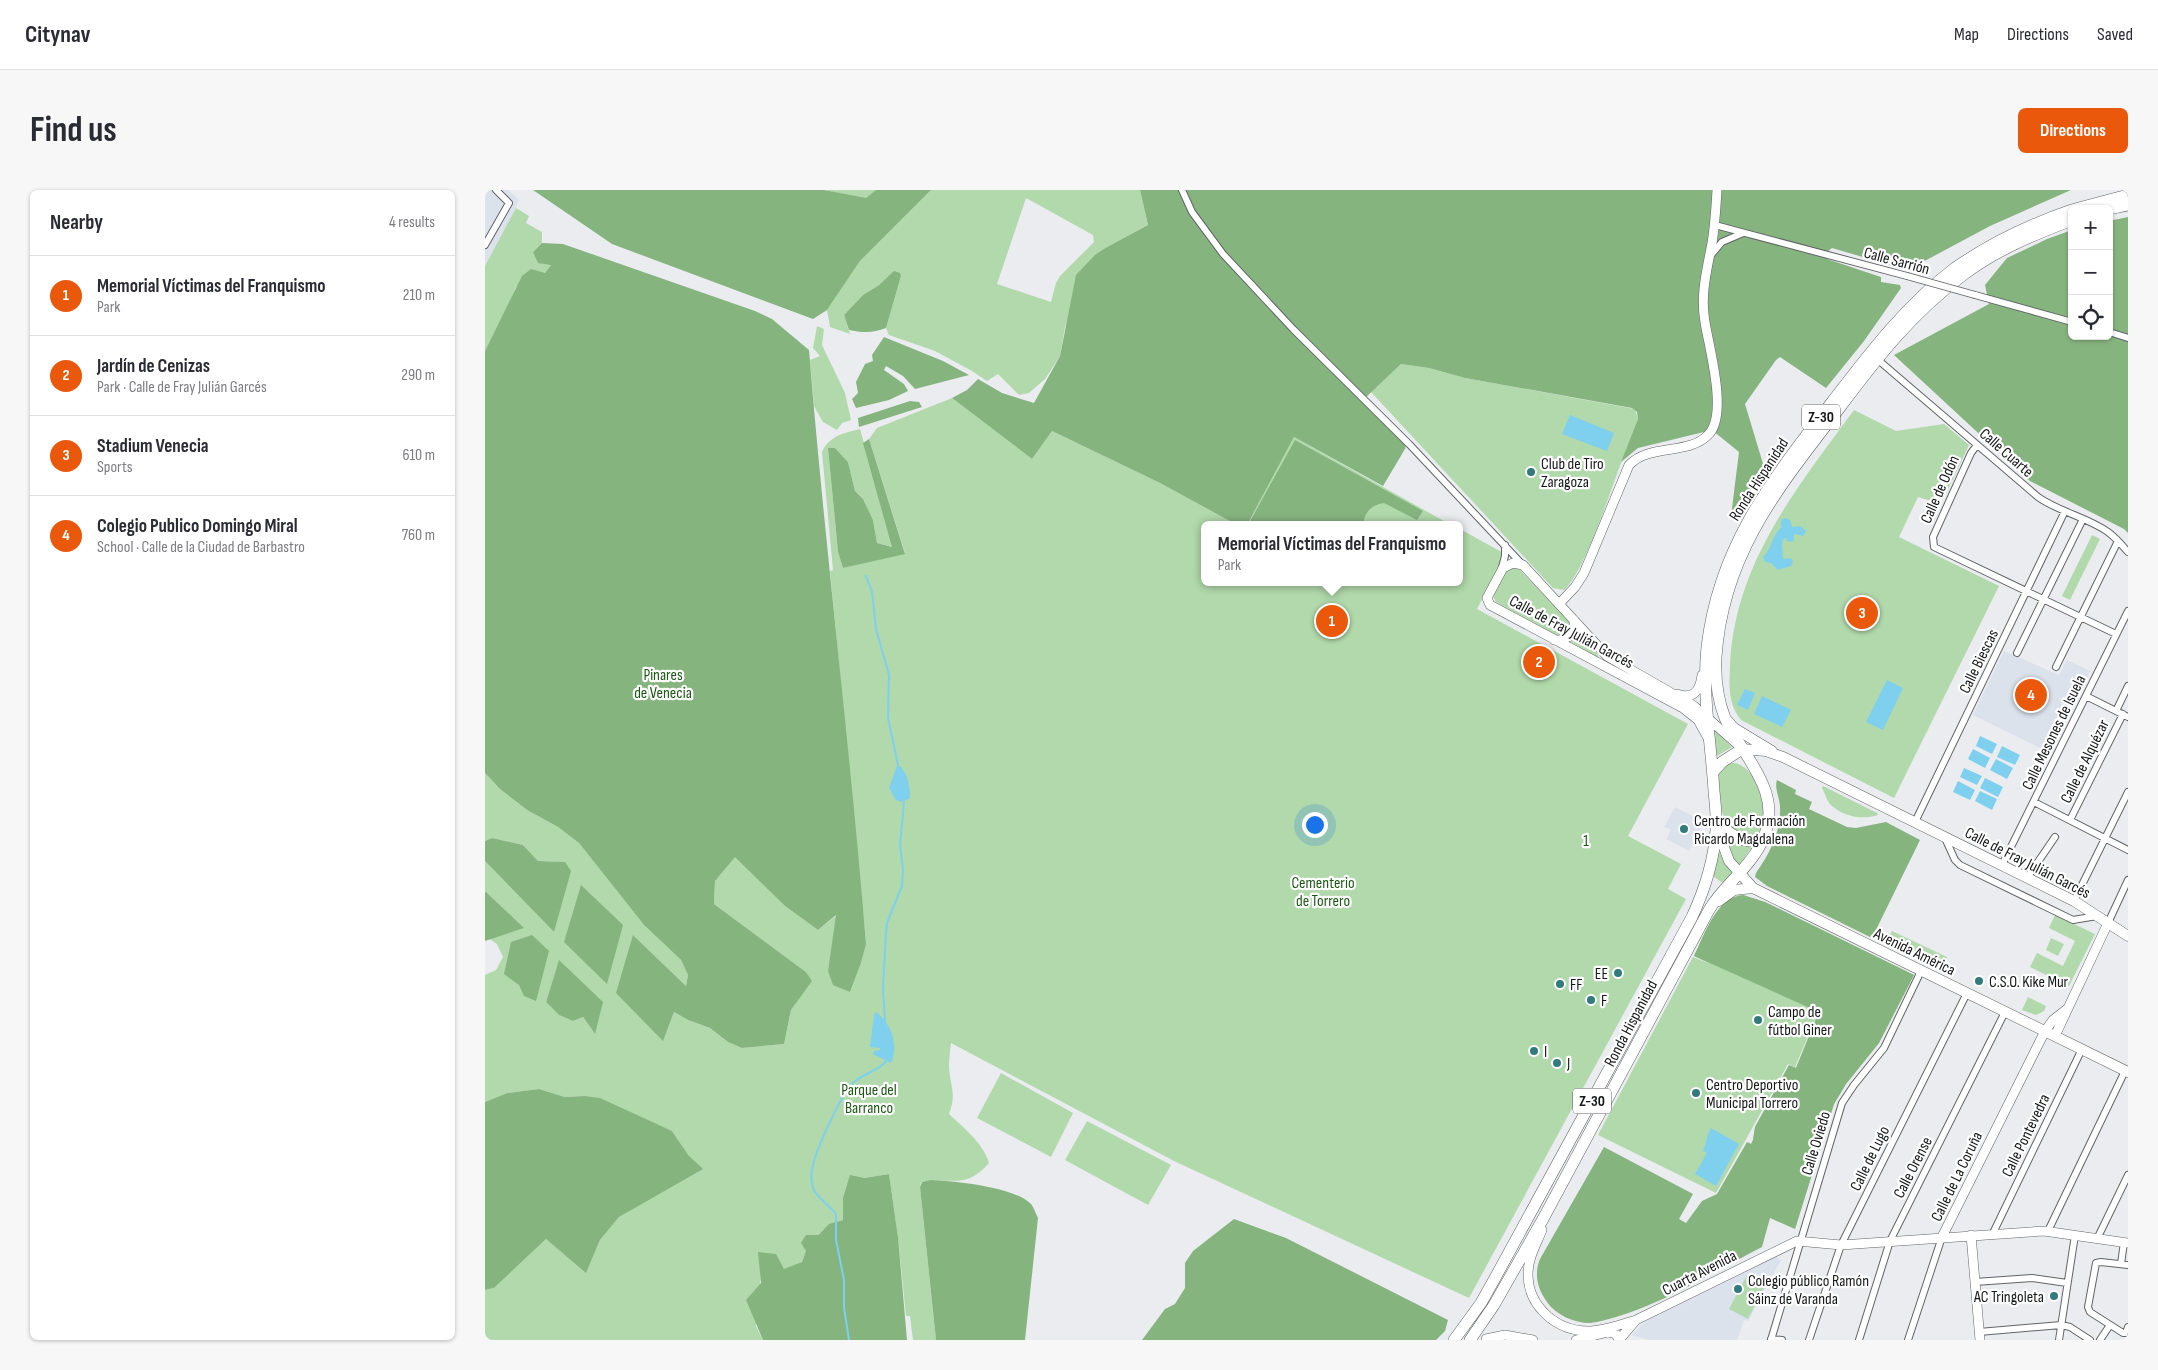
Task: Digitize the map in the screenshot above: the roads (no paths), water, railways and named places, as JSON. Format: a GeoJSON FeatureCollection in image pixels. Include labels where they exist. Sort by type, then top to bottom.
{"type":"FeatureCollection","features":[{"type":"Feature","properties":{"kind":"highway","name":"Ronda Hispanidad"},"geometry":{"type":"LineString","coordinates":[[2089,205],[2128,195]]}},
{"type":"Feature","properties":{"kind":"highway"},"geometry":{"type":"LineString","coordinates":[[2113,208],[2128,205]]}},
{"type":"Feature","properties":{"kind":"highway","name":"Ronda Hispanidad"},"geometry":{"type":"LineString","coordinates":[[1470,1340],[1495,1305],[1543,1219],[1709,910],[1717,897],[1754,856],[1764,837],[1769,812],[1766,790],[1726,719],[1718,696],[1717,658],[1724,610],[1739,560],[1765,508],[1912,305],[1955,268],[2001,240],[2068,211]]}},
{"type":"Feature","properties":{"kind":"highway","name":"Ronda Hispanidad"},"geometry":{"type":"LineString","coordinates":[[1454,1340],[1481,1302],[1495,1278],[1691,917],[1711,869],[1716,823],[1706,688],[1707,648],[1721,583],[1744,527],[1770,484],[1872,358],[1922,309],[1965,274],[2006,248],[2068,222]]}},
{"type":"Feature","properties":{"kind":"highway"},"geometry":{"type":"LineString","coordinates":[[1713,772],[1719,765],[1742,748]]}},
{"type":"Feature","properties":{"kind":"highway"},"geometry":{"type":"LineString","coordinates":[[1716,823],[1739,838],[1753,841],[1764,837]]}},
{"type":"Feature","properties":{"kind":"main road"},"geometry":{"type":"LineString","coordinates":[[1726,719],[1735,728],[1774,753]]}},
{"type":"Feature","properties":{"kind":"main road","name":"Calle de Fray Julián Garcés"},"geometry":{"type":"LineString","coordinates":[[1742,748],[1774,753],[1945,836],[2073,902],[2128,936]]}},
{"type":"Feature","properties":{"kind":"main road","name":"Avenida América"},"geometry":{"type":"LineString","coordinates":[[1716,823],[1726,854],[1739,874],[1753,888],[2127,1071]]}},
{"type":"Feature","properties":{"kind":"main road"},"geometry":{"type":"LineString","coordinates":[[1709,910],[1729,893],[1739,889],[1753,888]]}},
{"type":"Feature","properties":{"kind":"street"},"geometry":{"type":"LineString","coordinates":[[485,245],[509,203],[496,190]]}},
{"type":"Feature","properties":{"kind":"street"},"geometry":{"type":"LineString","coordinates":[[1181,190],[1192,212],[1223,254],[1293,329],[1409,444],[1523,565]]}},
{"type":"Feature","properties":{"kind":"street"},"geometry":{"type":"LineString","coordinates":[[1559,604],[1582,577],[1629,465],[1644,454],[1699,442],[1711,430],[1716,412],[1714,361],[1705,321],[1703,300],[1715,225],[1717,190]]}},
{"type":"Feature","properties":{"kind":"street","name":"Calle Sarrión"},"geometry":{"type":"LineString","coordinates":[[1715,225],[2068,321]]}},
{"type":"Feature","properties":{"kind":"street"},"geometry":{"type":"LineString","coordinates":[[1709,258],[1722,242],[1745,232]]}},
{"type":"Feature","properties":{"kind":"street"},"geometry":{"type":"LineString","coordinates":[[2113,333],[2128,338]]}},
{"type":"Feature","properties":{"kind":"street","name":"Calle Cuarte"},"geometry":{"type":"LineString","coordinates":[[1872,358],[2038,497],[2065,512],[2101,528],[2118,540],[2128,552]]}},
{"type":"Feature","properties":{"kind":"street","name":"Calle de Odón"},"geometry":{"type":"LineString","coordinates":[[1977,445],[1971,453],[1933,537],[1934,547],[2027,592]]}},
{"type":"Feature","properties":{"kind":"street","name":"Calle Biescas"},"geometry":{"type":"LineString","coordinates":[[1915,822],[2065,512]]}},
{"type":"Feature","properties":{"kind":"street"},"geometry":{"type":"LineString","coordinates":[[2017,653],[2083,519]]}},
{"type":"Feature","properties":{"kind":"street"},"geometry":{"type":"LineString","coordinates":[[2056,667],[2118,540]]}},
{"type":"Feature","properties":{"kind":"street"},"geometry":{"type":"LineString","coordinates":[[1501,571],[1505,556],[1505,545]]}},
{"type":"Feature","properties":{"kind":"street"},"geometry":{"type":"LineString","coordinates":[[1501,571],[1509,563],[1523,565]]}},
{"type":"Feature","properties":{"kind":"street","name":"Calle de Fray Julián Garcés"},"geometry":{"type":"LineString","coordinates":[[1523,565],[1597,647],[1611,659],[1669,691],[1709,718],[1742,748]]}},
{"type":"Feature","properties":{"kind":"street","name":"Calle de Fray Julián Garcés"},"geometry":{"type":"LineString","coordinates":[[1501,571],[1489,593],[1488,603],[1553,640],[1683,708],[1697,720],[1711,742]]}},
{"type":"Feature","properties":{"kind":"street"},"geometry":{"type":"LineString","coordinates":[[2027,592],[2116,634]]}},
{"type":"Feature","properties":{"kind":"street","name":"Calle Mesones de Isuela"},"geometry":{"type":"LineString","coordinates":[[2002,865],[2128,611]]}},
{"type":"Feature","properties":{"kind":"street"},"geometry":{"type":"LineString","coordinates":[[1553,640],[1564,639],[1571,635],[1574,629],[1574,620]]}},
{"type":"Feature","properties":{"kind":"street"},"geometry":{"type":"LineString","coordinates":[[1669,691],[1688,696],[1697,692],[1701,682],[1707,648]]}},
{"type":"Feature","properties":{"kind":"street"},"geometry":{"type":"LineString","coordinates":[[2116,711],[2128,686]]}},
{"type":"Feature","properties":{"kind":"street"},"geometry":{"type":"LineString","coordinates":[[2086,696],[2125,715]]}},
{"type":"Feature","properties":{"kind":"street","name":"Calle de Alquézar"},"geometry":{"type":"LineString","coordinates":[[2070,820],[2125,715]]}},
{"type":"Feature","properties":{"kind":"street"},"geometry":{"type":"LineString","coordinates":[[2073,902],[2128,792]]}},
{"type":"Feature","properties":{"kind":"street"},"geometry":{"type":"LineString","coordinates":[[2034,802],[2128,850]]}},
{"type":"Feature","properties":{"kind":"street","name":"Calle de Fray Julián Garcés"},"geometry":{"type":"LineString","coordinates":[[1945,836],[1955,860],[1960,865],[2073,920],[2097,916]]}},
{"type":"Feature","properties":{"kind":"street"},"geometry":{"type":"LineString","coordinates":[[2027,878],[2055,837]]}},
{"type":"Feature","properties":{"kind":"street"},"geometry":{"type":"LineString","coordinates":[[2055,1036],[2128,880]]}},
{"type":"Feature","properties":{"kind":"street","name":"Calle Oviedo"},"geometry":{"type":"LineString","coordinates":[[1771,1340],[1842,1103],[1884,1048],[1921,971]]}},
{"type":"Feature","properties":{"kind":"street","name":"Calle de Lugo"},"geometry":{"type":"LineString","coordinates":[[1809,1340],[1841,1245],[1967,993]]}},
{"type":"Feature","properties":{"kind":"street","name":"Calle de La Coruña"},"geometry":{"type":"LineString","coordinates":[[1908,1340],[1943,1237],[2045,1031],[2053,1020],[2067,1009]]}},
{"type":"Feature","properties":{"kind":"street","name":"Calle Orense"},"geometry":{"type":"LineString","coordinates":[[1859,1340],[1891,1241],[2005,1012]]}},
{"type":"Feature","properties":{"kind":"street","name":"Calle Pontevedra"},"geometry":{"type":"LineString","coordinates":[[1993,1233],[2082,1050]]}},
{"type":"Feature","properties":{"kind":"street"},"geometry":{"type":"LineString","coordinates":[[2048,1231],[2127,1071]]}},
{"type":"Feature","properties":{"kind":"street"},"geometry":{"type":"LineString","coordinates":[[2097,1239],[2128,1175]]}},
{"type":"Feature","properties":{"kind":"street"},"geometry":{"type":"LineString","coordinates":[[1543,1219],[1542,1230],[1533,1251],[1528,1275],[1531,1291],[1544,1313],[1561,1325],[1583,1331],[1601,1330],[1636,1320]]}},
{"type":"Feature","properties":{"kind":"street"},"geometry":{"type":"LineString","coordinates":[[1800,1241],[1841,1245],[1993,1233],[2048,1231],[2126,1242],[2125,1264],[2098,1262],[2094,1266],[2089,1309],[2123,1333],[2125,1333],[2128,1327]]}},
{"type":"Feature","properties":{"kind":"street"},"geometry":{"type":"LineString","coordinates":[[1971,1235],[1979,1336],[2061,1325],[2070,1327],[2090,1340]]}},
{"type":"Feature","properties":{"kind":"street"},"geometry":{"type":"LineString","coordinates":[[2059,1340],[2075,1236]]}},
{"type":"Feature","properties":{"kind":"street","name":"Cuarta Avenida"},"geometry":{"type":"LineString","coordinates":[[1619,1340],[1636,1320],[1788,1244],[1800,1241]]}},
{"type":"Feature","properties":{"kind":"street"},"geometry":{"type":"LineString","coordinates":[[1975,1282],[2032,1278],[2067,1282]]}},
{"type":"Feature","properties":{"kind":"street"},"geometry":{"type":"LineString","coordinates":[[2099,1340],[2110,1325]]}},
{"type":"Feature","properties":{"kind":"street"},"geometry":{"type":"LineString","coordinates":[[1576,1340],[1610,1332],[1617,1335],[1619,1340]]}},
{"type":"Feature","properties":{"kind":"street"},"geometry":{"type":"LineString","coordinates":[[1485,1339],[1505,1335],[1533,1340]]}},
{"type":"Feature","properties":{"kind":"street"},"geometry":{"type":"LineString","coordinates":[[1771,1340],[1782,1340]]}},
{"type":"Feature","properties":{"kind":"water"},"geometry":{"type":"Polygon","coordinates":[[[1570,415],[1614,433],[1607,451],[1562,434],[1570,415]]]}},
{"type":"Feature","properties":{"kind":"water"},"geometry":{"type":"Polygon","coordinates":[[[1785,518],[1790,520],[1792,527],[1800,526],[1806,531],[1803,536],[1794,534],[1792,542],[1787,541],[1786,538],[1783,539],[1783,559],[1791,558],[1793,562],[1791,566],[1778,570],[1771,563],[1765,562],[1763,557],[1781,528],[1781,520],[1785,518]]]}},
{"type":"Feature","properties":{"kind":"water"},"geometry":{"type":"Polygon","coordinates":[[[1887,680],[1903,688],[1883,730],[1866,722],[1887,680]]]}},
{"type":"Feature","properties":{"kind":"water"},"geometry":{"type":"Polygon","coordinates":[[[1745,689],[1755,693],[1748,710],[1737,705],[1745,689]]]}},
{"type":"Feature","properties":{"kind":"water"},"geometry":{"type":"Polygon","coordinates":[[[1762,696],[1791,710],[1782,727],[1754,714],[1762,696]]]}},
{"type":"Feature","properties":{"kind":"water"},"geometry":{"type":"Polygon","coordinates":[[[1980,736],[1997,744],[1992,754],[1976,746],[1980,736]]]}},
{"type":"Feature","properties":{"kind":"water"},"geometry":{"type":"Polygon","coordinates":[[[2002,746],[2020,755],[2015,765],[1997,757],[2002,746]]]}},
{"type":"Feature","properties":{"kind":"water"},"geometry":{"type":"Polygon","coordinates":[[[1973,749],[1990,758],[1985,768],[1968,759],[1973,749]]]}},
{"type":"Feature","properties":{"kind":"water"},"geometry":{"type":"Polygon","coordinates":[[[1996,759],[2013,768],[2007,779],[1990,770],[1996,759]]]}},
{"type":"Feature","properties":{"kind":"water"},"geometry":{"type":"Polygon","coordinates":[[[897,766],[900,766],[905,773],[910,789],[910,798],[902,802],[896,800],[889,788],[897,766]]]}},
{"type":"Feature","properties":{"kind":"water"},"geometry":{"type":"Polygon","coordinates":[[[1964,768],[1982,776],[1977,785],[1960,777],[1964,768]]]}},
{"type":"Feature","properties":{"kind":"water"},"geometry":{"type":"Polygon","coordinates":[[[1985,778],[2003,787],[1998,797],[1980,788],[1985,778]]]}},
{"type":"Feature","properties":{"kind":"water"},"geometry":{"type":"Polygon","coordinates":[[[1958,781],[1975,790],[1970,800],[1953,792],[1958,781]]]}},
{"type":"Feature","properties":{"kind":"water"},"geometry":{"type":"Polygon","coordinates":[[[1980,791],[1997,799],[1992,810],[1975,801],[1980,791]]]}},
{"type":"Feature","properties":{"kind":"water"},"geometry":{"type":"Polygon","coordinates":[[[876,1012],[886,1022],[892,1035],[894,1049],[891,1063],[873,1054],[874,1051],[880,1050],[880,1048],[870,1047],[876,1012]]]}},
{"type":"Feature","properties":{"kind":"water"},"geometry":{"type":"Polygon","coordinates":[[[1711,1128],[1739,1144],[1716,1186],[1695,1174],[1707,1153],[1703,1151],[1711,1128]]]}},
{"type":"Feature","properties":{"kind":"waterway"},"geometry":{"type":"LineString","coordinates":[[866,576],[872,592],[876,629],[889,675],[888,718],[898,765]]}},
{"type":"Feature","properties":{"kind":"waterway"},"geometry":{"type":"LineString","coordinates":[[885,1021],[883,988],[886,934],[887,923],[902,886],[903,869],[900,845],[904,802]]}},
{"type":"Feature","properties":{"kind":"waterway"},"geometry":{"type":"LineString","coordinates":[[849,1340],[844,1307],[844,1280],[836,1240],[836,1214],[813,1188],[812,1169],[826,1130],[848,1088],[857,1080],[880,1067],[887,1060]]}},
{"type":"Feature","properties":{"kind":"place","name":"Club de Tiro Zaragoza"},"geometry":{"type":"Point","coordinates":[1531,472]}},
{"type":"Feature","properties":{"kind":"place","name":"Stadium Venecia"},"geometry":{"type":"Point","coordinates":[1862,613]}},
{"type":"Feature","properties":{"kind":"place","name":"Memorial Víctimas del Franquismo"},"geometry":{"type":"Point","coordinates":[1332,621]}},
{"type":"Feature","properties":{"kind":"place","name":"Jardín de Cenizas"},"geometry":{"type":"Point","coordinates":[1539,662]}},
{"type":"Feature","properties":{"kind":"place","name":"Colegio Publico Domingo Miral"},"geometry":{"type":"Point","coordinates":[2031,695]}},
{"type":"Feature","properties":{"kind":"place","name":"Centro de Formación Ricardo Magdalena"},"geometry":{"type":"Point","coordinates":[1684,829]}},
{"type":"Feature","properties":{"kind":"place","name":"EE"},"geometry":{"type":"Point","coordinates":[1618,973]}},
{"type":"Feature","properties":{"kind":"place","name":"C.S.O. Kike Mur"},"geometry":{"type":"Point","coordinates":[1979,981]}},
{"type":"Feature","properties":{"kind":"place","name":"FF"},"geometry":{"type":"Point","coordinates":[1560,984]}},
{"type":"Feature","properties":{"kind":"place","name":"F"},"geometry":{"type":"Point","coordinates":[1591,1000]}},
{"type":"Feature","properties":{"kind":"place","name":"Campo de fútbol Giner"},"geometry":{"type":"Point","coordinates":[1758,1020]}},
{"type":"Feature","properties":{"kind":"place","name":"I"},"geometry":{"type":"Point","coordinates":[1534,1051]}},
{"type":"Feature","properties":{"kind":"place","name":"J"},"geometry":{"type":"Point","coordinates":[1557,1063]}},
{"type":"Feature","properties":{"kind":"place","name":"Centro Deportivo Municipal Torrero"},"geometry":{"type":"Point","coordinates":[1696,1093]}},
{"type":"Feature","properties":{"kind":"place","name":"Colegio público Ramón Sáinz de Varanda"},"geometry":{"type":"Point","coordinates":[1738,1289]}},
{"type":"Feature","properties":{"kind":"place","name":"AC Tringoleta"},"geometry":{"type":"Point","coordinates":[2054,1296]}},
{"type":"Feature","properties":{"kind":"park label","name":"Pinares de Venecia"},"geometry":{"type":"Point","coordinates":[663,683]}},
{"type":"Feature","properties":{"kind":"park label","name":"1"},"geometry":{"type":"Point","coordinates":[1586,840]}},
{"type":"Feature","properties":{"kind":"park label","name":"Cementerio de Torrero"},"geometry":{"type":"Point","coordinates":[1323,891]}},
{"type":"Feature","properties":{"kind":"park label","name":"Parque del Barranco"},"geometry":{"type":"Point","coordinates":[869,1098]}}]}
